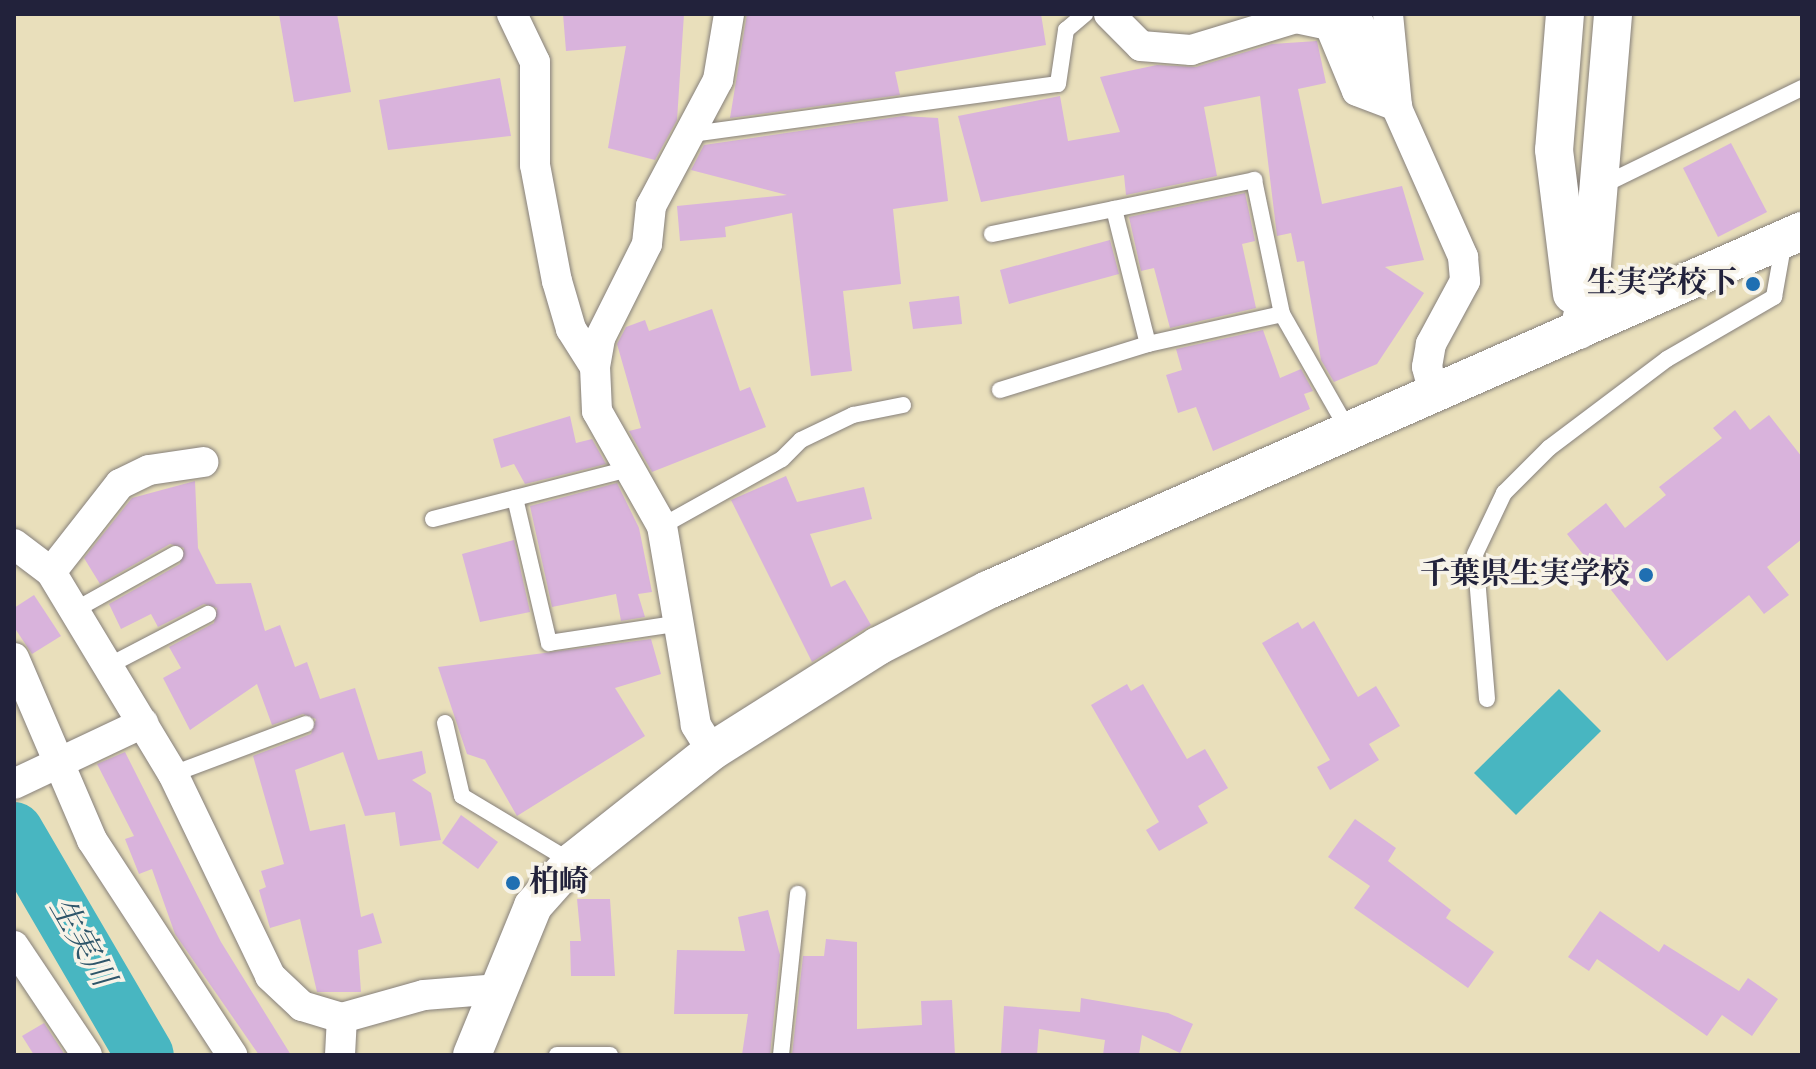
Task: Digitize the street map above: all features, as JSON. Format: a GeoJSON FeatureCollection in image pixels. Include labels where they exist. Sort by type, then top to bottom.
{"type":"FeatureCollection","features":[{"type":"Feature","properties":{"kind":"street"},"geometry":{"type":"LineString","coordinates":[[512,14],[535,62],[535,165],[557,281],[571,329],[595,367]]}},
{"type":"Feature","properties":{"kind":"street"},"geometry":{"type":"LineString","coordinates":[[712,751],[696,725],[662,526],[597,411],[595,367],[600,338],[647,244],[651,206],[718,80],[729,14]]}},
{"type":"Feature","properties":{"kind":"street"},"geometry":{"type":"LineString","coordinates":[[1109,14],[1141,46],[1191,50],[1296,18],[1342,19],[1397,106],[1463,257],[1465,281],[1431,344],[1427,367],[1434,393]]}},
{"type":"Feature","properties":{"kind":"street"},"geometry":{"type":"LineString","coordinates":[[1388,14],[1397,106]]}},
{"type":"Feature","properties":{"kind":"street"},"geometry":{"type":"LineString","coordinates":[[1565,14],[1554,150],[1579,330]]}},
{"type":"Feature","properties":{"kind":"street"},"geometry":{"type":"LineString","coordinates":[[1579,330],[1591,277],[1594,189],[1613,14]]}},
{"type":"Feature","properties":{"kind":"street"},"geometry":{"type":"LineString","coordinates":[[472,1055],[533,906],[572,862],[712,751],[878,646],[988,590],[1793,236]]}},
{"type":"Feature","properties":{"kind":"street"},"geometry":{"type":"LineString","coordinates":[[51,572],[120,484],[149,470],[203,462]]}},
{"type":"Feature","properties":{"kind":"street"},"geometry":{"type":"LineString","coordinates":[[14,544],[51,572],[75,610],[173,774],[270,976],[302,1006],[342,1018],[424,995],[499,989]]}},
{"type":"Feature","properties":{"kind":"street"},"geometry":{"type":"LineString","coordinates":[[14,658],[92,840],[232,1055]]}},
{"type":"Feature","properties":{"kind":"street"},"geometry":{"type":"LineString","coordinates":[[14,784],[143,723]]}},
{"type":"Feature","properties":{"kind":"street"},"geometry":{"type":"LineString","coordinates":[[14,946],[87,1055]]}},
{"type":"Feature","properties":{"kind":"street"},"geometry":{"type":"LineString","coordinates":[[340,1055],[342,1018]]}},
{"type":"Feature","properties":{"kind":"lane"},"geometry":{"type":"LineString","coordinates":[[692,134],[1058,84],[1066,30],[1085,14]]}},
{"type":"Feature","properties":{"kind":"lane"},"geometry":{"type":"LineString","coordinates":[[1594,189],[1802,88]]}},
{"type":"Feature","properties":{"kind":"lane"},"geometry":{"type":"LineString","coordinates":[[992,234],[1254,180],[1282,314],[1350,433]]}},
{"type":"Feature","properties":{"kind":"lane"},"geometry":{"type":"LineString","coordinates":[[1114,209],[1148,344]]}},
{"type":"Feature","properties":{"kind":"lane"},"geometry":{"type":"LineString","coordinates":[[1487,699],[1473,600],[1475,554],[1504,493],[1549,448],[1667,359],[1774,297],[1793,236]]}},
{"type":"Feature","properties":{"kind":"lane"},"geometry":{"type":"LineString","coordinates":[[1000,390],[1148,344],[1282,314]]}},
{"type":"Feature","properties":{"kind":"lane"},"geometry":{"type":"LineString","coordinates":[[662,526],[782,459],[801,440],[853,415],[903,405]]}},
{"type":"Feature","properties":{"kind":"lane"},"geometry":{"type":"LineString","coordinates":[[433,519],[629,469]]}},
{"type":"Feature","properties":{"kind":"lane"},"geometry":{"type":"LineString","coordinates":[[515,498],[549,643],[681,623]]}},
{"type":"Feature","properties":{"kind":"lane"},"geometry":{"type":"LineString","coordinates":[[75,610],[175,554]]}},
{"type":"Feature","properties":{"kind":"lane"},"geometry":{"type":"LineString","coordinates":[[108,666],[208,614]]}},
{"type":"Feature","properties":{"kind":"lane"},"geometry":{"type":"LineString","coordinates":[[445,723],[462,796],[572,862]]}},
{"type":"Feature","properties":{"kind":"lane"},"geometry":{"type":"LineString","coordinates":[[173,774],[306,724]]}},
{"type":"Feature","properties":{"kind":"lane"},"geometry":{"type":"LineString","coordinates":[[781,1055],[798,894]]}},
{"type":"Feature","properties":{"kind":"lane"},"geometry":{"type":"LineString","coordinates":[[557,1055],[610,1055]]}},
{"type":"Feature","properties":{"kind":"water"},"geometry":{"type":"Polygon","coordinates":[[[1559,689],[1601,731],[1516,815],[1474,773],[1559,689]]]}},
{"type":"Feature","properties":{"kind":"building"},"geometry":{"type":"Polygon","coordinates":[[[279,14],[337,14],[351,92],[294,102],[279,14]]]}},
{"type":"Feature","properties":{"kind":"building"},"geometry":{"type":"Polygon","coordinates":[[[563,14],[684,14],[677,120],[655,160],[608,148],[626,46],[566,51],[563,14]]]}},
{"type":"Feature","properties":{"kind":"building"},"geometry":{"type":"Polygon","coordinates":[[[747,14],[1041,14],[1046,45],[895,72],[900,95],[730,118],[747,14]]]}},
{"type":"Feature","properties":{"kind":"building"},"geometry":{"type":"Polygon","coordinates":[[[1317,41],[1326,83],[1298,89],[1322,204],[1402,186],[1424,260],[1385,267],[1424,293],[1377,364],[1334,382],[1321,360],[1304,261],[1297,262],[1291,233],[1277,236],[1260,96],[1204,107],[1217,176],[1126,195],[1124,175],[981,202],[958,116],[1060,96],[1068,141],[1120,132],[1100,77],[1157,65],[1196,67],[1272,44],[1317,41]]]}},
{"type":"Feature","properties":{"kind":"building"},"geometry":{"type":"Polygon","coordinates":[[[500,78],[511,136],[388,150],[379,100],[500,78]]]}},
{"type":"Feature","properties":{"kind":"building"},"geometry":{"type":"Polygon","coordinates":[[[903,116],[938,118],[948,201],[893,209],[901,284],[843,291],[852,371],[811,376],[792,213],[725,227],[726,237],[680,241],[677,206],[787,195],[691,170],[704,145],[903,116]]]}},
{"type":"Feature","properties":{"kind":"building"},"geometry":{"type":"Polygon","coordinates":[[[1731,143],[1767,212],[1718,237],[1683,168],[1731,143]]]}},
{"type":"Feature","properties":{"kind":"building"},"geometry":{"type":"Polygon","coordinates":[[[1245,193],[1255,241],[1242,244],[1256,308],[1170,328],[1154,268],[1141,271],[1129,217],[1245,193]]]}},
{"type":"Feature","properties":{"kind":"building"},"geometry":{"type":"Polygon","coordinates":[[[1110,240],[1119,274],[1009,304],[1000,270],[1110,240]]]}},
{"type":"Feature","properties":{"kind":"building"},"geometry":{"type":"Polygon","coordinates":[[[959,296],[962,324],[913,329],[909,302],[959,296]]]}},
{"type":"Feature","properties":{"kind":"building"},"geometry":{"type":"Polygon","coordinates":[[[712,309],[740,391],[750,387],[766,427],[652,472],[629,431],[641,428],[617,344],[626,327],[645,320],[649,331],[712,309]]]}},
{"type":"Feature","properties":{"kind":"building"},"geometry":{"type":"Polygon","coordinates":[[[1263,330],[1280,378],[1301,369],[1313,391],[1304,394],[1310,409],[1213,451],[1196,407],[1178,413],[1166,375],[1182,370],[1176,349],[1263,330]]]}},
{"type":"Feature","properties":{"kind":"building"},"geometry":{"type":"Polygon","coordinates":[[[1735,410],[1750,430],[1769,415],[1802,457],[1802,539],[1767,567],[1789,595],[1764,614],[1749,595],[1667,661],[1567,534],[1606,503],[1625,528],[1666,495],[1659,487],[1722,438],[1713,428],[1735,410]]]}},
{"type":"Feature","properties":{"kind":"building"},"geometry":{"type":"Polygon","coordinates":[[[570,416],[576,443],[592,439],[606,464],[525,484],[514,464],[501,468],[493,439],[570,416]]]}},
{"type":"Feature","properties":{"kind":"building"},"geometry":{"type":"Polygon","coordinates":[[[786,476],[797,502],[864,487],[872,519],[810,534],[831,587],[845,580],[871,625],[812,662],[731,500],[786,476]]]}},
{"type":"Feature","properties":{"kind":"building"},"geometry":{"type":"Polygon","coordinates":[[[195,481],[198,548],[216,584],[251,583],[265,631],[280,625],[295,667],[307,662],[320,699],[355,688],[378,760],[422,751],[426,773],[412,780],[431,793],[441,840],[400,846],[395,812],[365,816],[343,752],[295,770],[310,831],[345,824],[361,917],[373,913],[382,943],[358,950],[361,992],[317,992],[300,919],[270,928],[259,890],[266,887],[261,871],[284,864],[253,756],[311,734],[316,719],[303,714],[272,725],[257,684],[190,730],[163,678],[181,668],[169,647],[214,623],[217,608],[204,604],[158,627],[151,614],[121,629],[109,604],[180,564],[184,548],[170,544],[100,584],[84,558],[132,498],[195,481]]]}},
{"type":"Feature","properties":{"kind":"building"},"geometry":{"type":"Polygon","coordinates":[[[617,483],[639,528],[652,592],[638,594],[645,617],[621,621],[616,594],[552,607],[530,506],[617,483]]]}},
{"type":"Feature","properties":{"kind":"building"},"geometry":{"type":"Polygon","coordinates":[[[514,540],[530,612],[480,622],[462,554],[514,540]]]}},
{"type":"Feature","properties":{"kind":"building"},"geometry":{"type":"Polygon","coordinates":[[[34,595],[61,636],[32,654],[14,627],[14,608],[34,595]]]}},
{"type":"Feature","properties":{"kind":"building"},"geometry":{"type":"Polygon","coordinates":[[[1314,621],[1358,697],[1376,686],[1400,726],[1369,744],[1379,760],[1330,790],[1317,767],[1330,760],[1262,643],[1298,622],[1302,629],[1314,621]]]}},
{"type":"Feature","properties":{"kind":"building"},"geometry":{"type":"Polygon","coordinates":[[[651,639],[661,674],[615,688],[645,736],[517,816],[485,760],[467,754],[438,667],[651,639]]]}},
{"type":"Feature","properties":{"kind":"building"},"geometry":{"type":"Polygon","coordinates":[[[1127,684],[1131,691],[1143,684],[1187,759],[1205,749],[1228,788],[1198,806],[1208,823],[1159,851],[1146,830],[1159,822],[1091,705],[1127,684]]]}},
{"type":"Feature","properties":{"kind":"building"},"geometry":{"type":"Polygon","coordinates":[[[125,752],[221,942],[291,1055],[259,1055],[175,934],[152,869],[139,874],[125,839],[134,836],[97,764],[125,752]]]}},
{"type":"Feature","properties":{"kind":"building"},"geometry":{"type":"Polygon","coordinates":[[[461,815],[498,842],[478,869],[442,843],[461,815]]]}},
{"type":"Feature","properties":{"kind":"building"},"geometry":{"type":"Polygon","coordinates":[[[1355,819],[1396,848],[1388,861],[1451,910],[1446,918],[1494,952],[1468,988],[1354,908],[1370,886],[1328,857],[1355,819]]]}},
{"type":"Feature","properties":{"kind":"building"},"geometry":{"type":"Polygon","coordinates":[[[577,899],[610,899],[615,976],[571,976],[570,941],[581,941],[577,899]]]}},
{"type":"Feature","properties":{"kind":"building"},"geometry":{"type":"Polygon","coordinates":[[[768,910],[780,955],[770,1055],[742,1055],[748,1014],[674,1014],[677,950],[745,951],[738,917],[768,910]]]}},
{"type":"Feature","properties":{"kind":"building"},"geometry":{"type":"Polygon","coordinates":[[[1600,911],[1659,952],[1664,944],[1739,991],[1748,978],[1778,999],[1752,1036],[1722,1015],[1707,1036],[1597,959],[1589,971],[1568,957],[1600,911]]]}},
{"type":"Feature","properties":{"kind":"building"},"geometry":{"type":"Polygon","coordinates":[[[826,939],[857,942],[857,1029],[922,1025],[921,1001],[952,1000],[955,1055],[792,1055],[803,956],[824,956],[826,939]]]}},
{"type":"Feature","properties":{"kind":"building"},"geometry":{"type":"Polygon","coordinates":[[[1081,998],[1168,1013],[1193,1024],[1180,1053],[1142,1035],[1139,1055],[1103,1055],[1105,1040],[1039,1029],[1037,1055],[1001,1053],[1004,1006],[1080,1012],[1081,998]]]}},
{"type":"Feature","properties":{"kind":"building"},"geometry":{"type":"Polygon","coordinates":[[[44,1023],[65,1055],[34,1055],[22,1036],[44,1023]]]}},
{"type":"Feature","properties":{"kind":"waterway","name":"生実川"},"geometry":{"type":"LineString","coordinates":[[14,831],[145,1055]]}},
{"type":"Feature","properties":{"kind":"place","name":"生実学校下"},"geometry":{"type":"Point","coordinates":[1753,284]}},
{"type":"Feature","properties":{"kind":"place","name":"千葉県生実学校"},"geometry":{"type":"Point","coordinates":[1646,575]}},
{"type":"Feature","properties":{"kind":"place","name":"柏崎"},"geometry":{"type":"Point","coordinates":[513,883]}}]}
